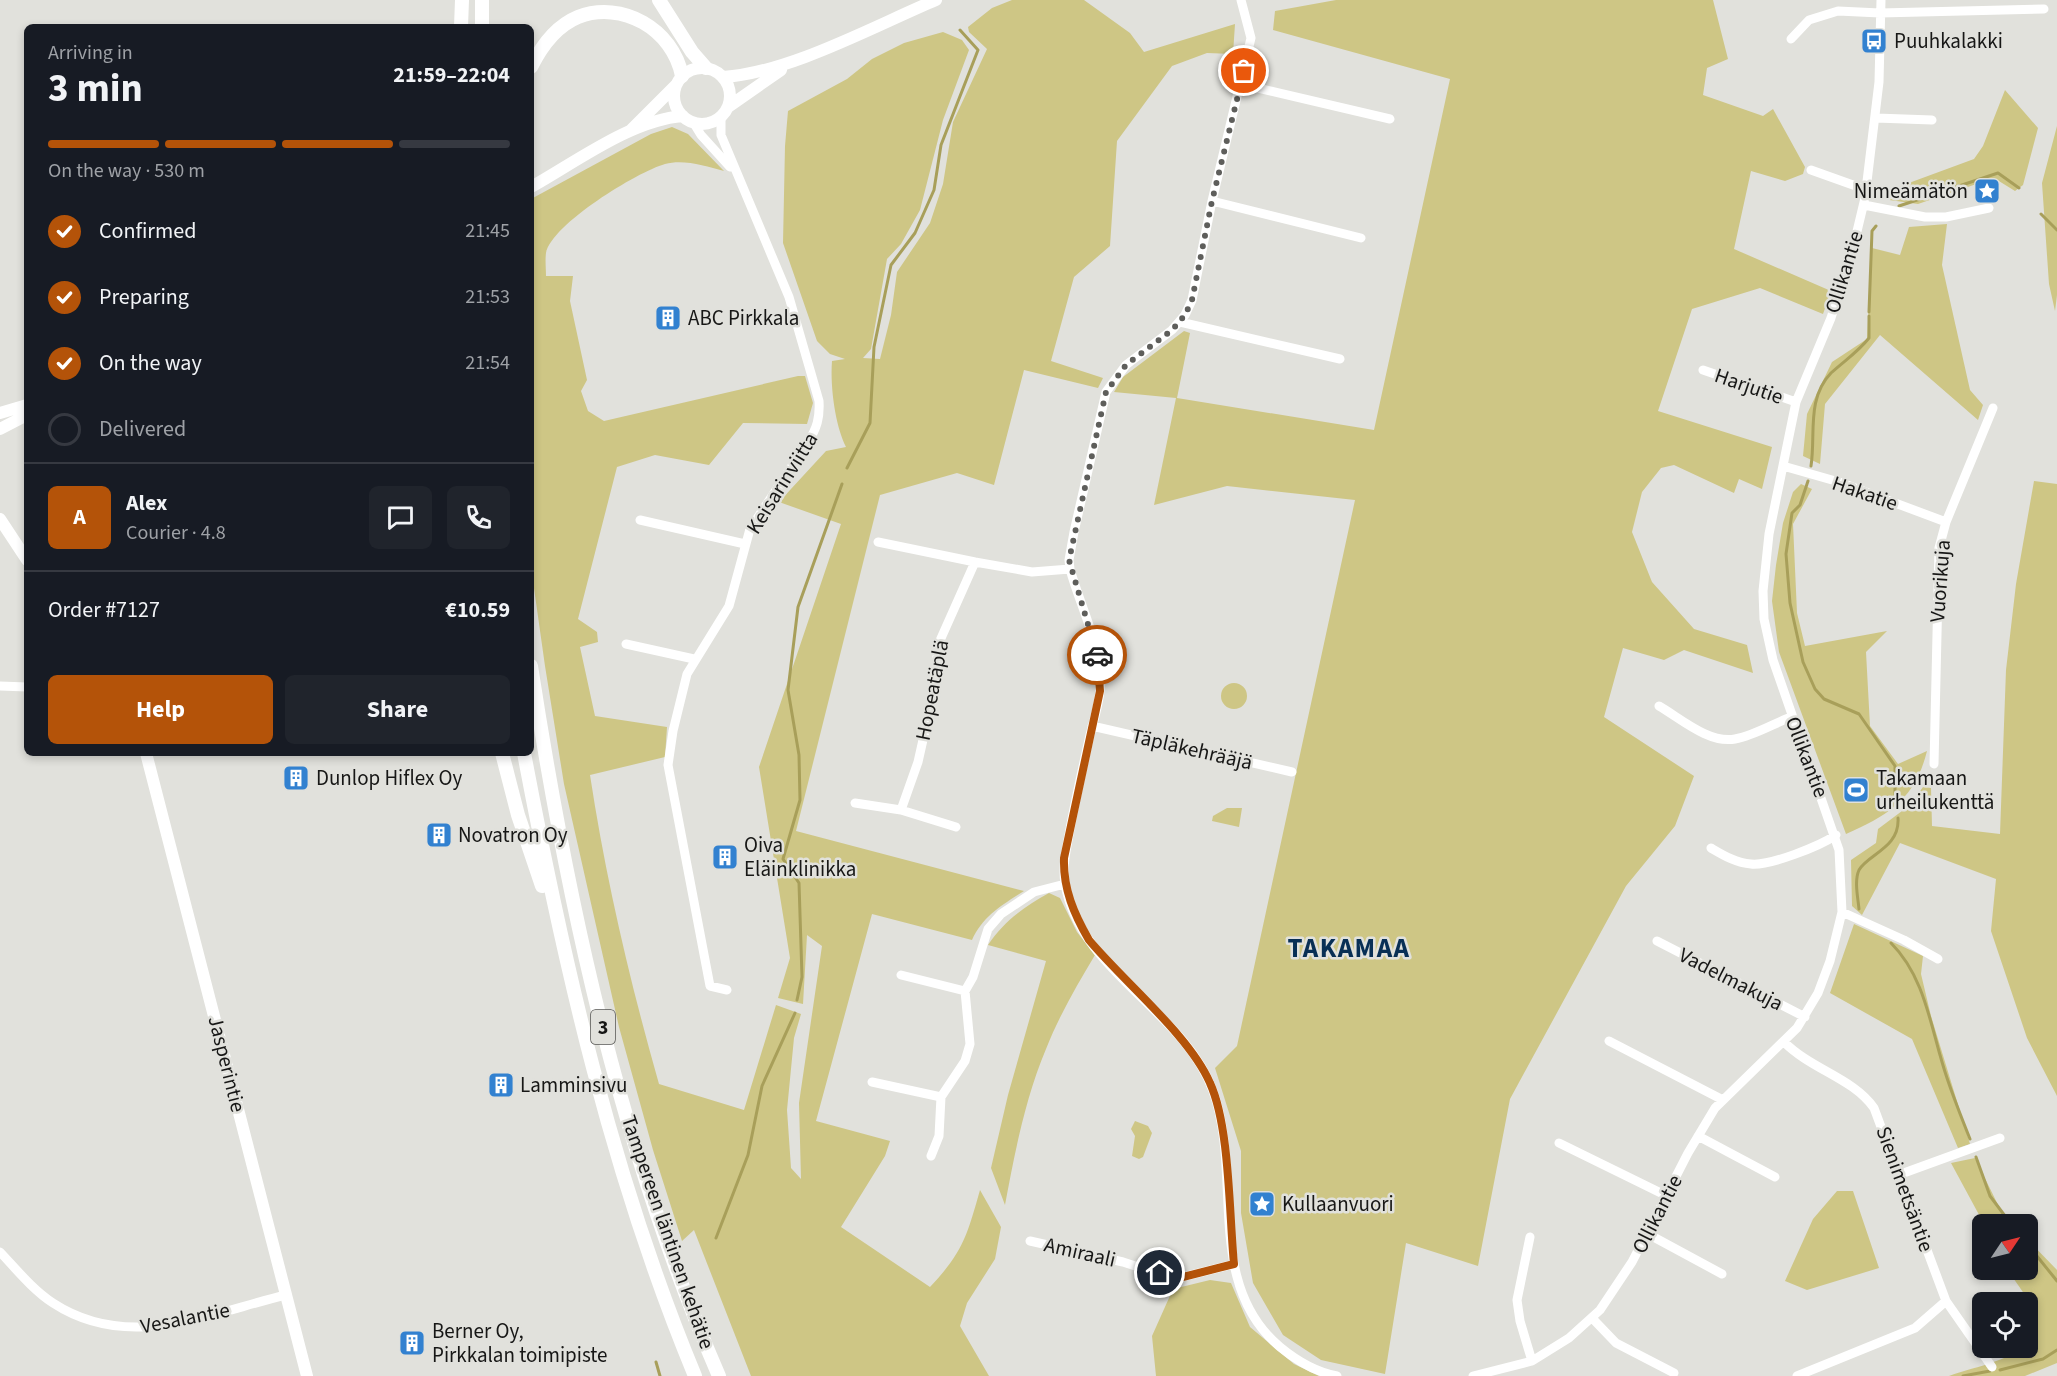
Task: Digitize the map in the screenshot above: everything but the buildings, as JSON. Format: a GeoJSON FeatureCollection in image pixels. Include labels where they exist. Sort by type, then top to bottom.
{"type":"FeatureCollection","features":[{"type":"Feature","properties":{"kind":"highway"},"geometry":{"type":"LineString","coordinates":[[461,24],[462,0]]}},
{"type":"Feature","properties":{"kind":"highway"},"geometry":{"type":"LineString","coordinates":[[482,0],[482,24]]}},
{"type":"Feature","properties":{"kind":"highway"},"geometry":{"type":"LineString","coordinates":[[659,0],[692,52],[706,68]]}},
{"type":"Feature","properties":{"kind":"highway"},"geometry":{"type":"LineString","coordinates":[[534,62],[544,44],[567,23],[586,15],[614,12],[633,17],[655,30],[676,58],[679,80]]}},
{"type":"Feature","properties":{"kind":"highway","name":"Tampereen läntinen kehätie"},"geometry":{"type":"LineString","coordinates":[[534,683],[563,850],[601,1021],[667,1241],[718,1376]]}},
{"type":"Feature","properties":{"kind":"highway"},"geometry":{"type":"LineString","coordinates":[[503,756],[518,815],[562,944]]}},
{"type":"Feature","properties":{"kind":"highway","name":"Tampereen läntinen kehätie"},"geometry":{"type":"LineString","coordinates":[[525,756],[562,944],[581,1026],[620,1163],[670,1313],[695,1376]]}},
{"type":"Feature","properties":{"kind":"main road"},"geometry":{"type":"LineString","coordinates":[[630,131],[679,80],[695,68],[706,68],[723,77],[752,73],[799,59],[936,0]]}},
{"type":"Feature","properties":{"kind":"main road"},"geometry":{"type":"LineString","coordinates":[[534,185],[630,131],[671,117],[708,123],[799,59]]}},
{"type":"Feature","properties":{"kind":"main road"},"geometry":{"type":"LineString","coordinates":[[723,77],[729,90],[724,111]]}},
{"type":"Feature","properties":{"kind":"main road"},"geometry":{"type":"LineString","coordinates":[[679,80],[674,101],[688,119]]}},
{"type":"Feature","properties":{"kind":"main road"},"geometry":{"type":"LineString","coordinates":[[0,413],[24,406]]}},
{"type":"Feature","properties":{"kind":"main road"},"geometry":{"type":"LineString","coordinates":[[0,429],[24,417]]}},
{"type":"Feature","properties":{"kind":"main road"},"geometry":{"type":"LineString","coordinates":[[0,519],[24,555]]}},
{"type":"Feature","properties":{"kind":"main road","name":"Jasperintie"},"geometry":{"type":"LineString","coordinates":[[147,756],[306,1376]]}},
{"type":"Feature","properties":{"kind":"street"},"geometry":{"type":"LineString","coordinates":[[1241,0],[1251,38],[1212,201],[1192,300],[1180,322],[1126,365],[1106,392],[1074,532],[1069,560],[1070,570],[1099,662],[1100,691],[1064,858],[1065,884],[1076,917],[1089,940],[1184,1043],[1210,1082],[1217,1100],[1224,1146],[1234,1264],[1246,1303],[1268,1336],[1295,1359],[1323,1373],[1337,1376]]}},
{"type":"Feature","properties":{"kind":"street","name":"Ollikantie"},"geometry":{"type":"LineString","coordinates":[[1473,1376],[1500,1373],[1532,1361],[1569,1338],[1592,1318],[1617,1289],[1698,1136],[1723,1100],[1784,1042],[1805,1017],[1830,961],[1842,912],[1842,873],[1836,835],[1791,717],[1768,640],[1763,604],[1769,534],[1796,402],[1831,318],[1867,190],[1876,118],[1881,0]]}},
{"type":"Feature","properties":{"kind":"street"},"geometry":{"type":"LineString","coordinates":[[1791,39],[1800,27],[1818,15],[1838,11],[1880,13],[2044,9]]}},
{"type":"Feature","properties":{"kind":"street"},"geometry":{"type":"LineString","coordinates":[[1241,84],[1390,119]]}},
{"type":"Feature","properties":{"kind":"street","name":"Keisarinviitta"},"geometry":{"type":"LineString","coordinates":[[724,111],[721,135],[789,297],[819,401],[820,415],[817,428],[750,529],[729,606],[694,659],[681,699],[668,765],[710,986],[728,990]]}},
{"type":"Feature","properties":{"kind":"street"},"geometry":{"type":"LineString","coordinates":[[1876,118],[1932,120]]}},
{"type":"Feature","properties":{"kind":"street","name":"Keisarinviitta"},"geometry":{"type":"LineString","coordinates":[[688,119],[736,174]]}},
{"type":"Feature","properties":{"kind":"street"},"geometry":{"type":"LineString","coordinates":[[1810,170],[1867,190]]}},
{"type":"Feature","properties":{"kind":"street"},"geometry":{"type":"LineString","coordinates":[[1212,201],[1361,238]]}},
{"type":"Feature","properties":{"kind":"street"},"geometry":{"type":"LineString","coordinates":[[1864,205],[1925,217],[1946,217],[1989,208]]}},
{"type":"Feature","properties":{"kind":"street"},"geometry":{"type":"LineString","coordinates":[[1180,322],[1340,359]]}},
{"type":"Feature","properties":{"kind":"street","name":"Harjutie"},"geometry":{"type":"LineString","coordinates":[[1702,370],[1796,402]]}},
{"type":"Feature","properties":{"kind":"street","name":"Vuorikuja"},"geometry":{"type":"LineString","coordinates":[[1934,764],[1939,548],[1946,522],[1993,408]]}},
{"type":"Feature","properties":{"kind":"street","name":"Hakatie"},"geometry":{"type":"LineString","coordinates":[[1783,466],[1839,482],[1946,522]]}},
{"type":"Feature","properties":{"kind":"street"},"geometry":{"type":"LineString","coordinates":[[640,520],[745,544]]}},
{"type":"Feature","properties":{"kind":"street"},"geometry":{"type":"LineString","coordinates":[[878,542],[1032,572],[1070,570]]}},
{"type":"Feature","properties":{"kind":"street","name":"Hopeatäplä"},"geometry":{"type":"LineString","coordinates":[[901,810],[918,762],[934,692],[937,648],[975,562]]}},
{"type":"Feature","properties":{"kind":"street"},"geometry":{"type":"LineString","coordinates":[[627,644],[694,659]]}},
{"type":"Feature","properties":{"kind":"street"},"geometry":{"type":"LineString","coordinates":[[0,686],[24,687]]}},
{"type":"Feature","properties":{"kind":"street"},"geometry":{"type":"LineString","coordinates":[[1659,706],[1714,738],[1726,740],[1736,739],[1791,717]]}},
{"type":"Feature","properties":{"kind":"street","name":"Täpläkehrääjä"},"geometry":{"type":"LineString","coordinates":[[1092,726],[1292,772]]}},
{"type":"Feature","properties":{"kind":"street"},"geometry":{"type":"LineString","coordinates":[[855,803],[901,810],[956,827]]}},
{"type":"Feature","properties":{"kind":"street"},"geometry":{"type":"LineString","coordinates":[[1711,848],[1731,859],[1751,864],[1770,862],[1836,835]]}},
{"type":"Feature","properties":{"kind":"street"},"geometry":{"type":"LineString","coordinates":[[931,1156],[939,1136],[940,1097],[965,1061],[970,1044],[965,991],[973,977],[988,929],[1001,914],[1034,892],[1065,884]]}},
{"type":"Feature","properties":{"kind":"street"},"geometry":{"type":"LineString","coordinates":[[1842,912],[1904,940],[1938,960]]}},
{"type":"Feature","properties":{"kind":"street","name":"Vadelmakuja"},"geometry":{"type":"LineString","coordinates":[[1657,941],[1805,1017]]}},
{"type":"Feature","properties":{"kind":"street"},"geometry":{"type":"LineString","coordinates":[[901,975],[965,991]]}},
{"type":"Feature","properties":{"kind":"street"},"geometry":{"type":"LineString","coordinates":[[1609,1041],[1723,1100]]}},
{"type":"Feature","properties":{"kind":"street","name":"Sienimetsäntie"},"geometry":{"type":"LineString","coordinates":[[1784,1042],[1807,1062],[1863,1093],[1881,1122],[1946,1301],[1992,1367]]}},
{"type":"Feature","properties":{"kind":"street"},"geometry":{"type":"LineString","coordinates":[[872,1082],[940,1097]]}},
{"type":"Feature","properties":{"kind":"street"},"geometry":{"type":"LineString","coordinates":[[1698,1136],[1775,1177]]}},
{"type":"Feature","properties":{"kind":"street"},"geometry":{"type":"LineString","coordinates":[[1901,1174],[2000,1138]]}},
{"type":"Feature","properties":{"kind":"street"},"geometry":{"type":"LineString","coordinates":[[1559,1143],[1667,1196]]}},
{"type":"Feature","properties":{"kind":"street"},"geometry":{"type":"LineString","coordinates":[[1648,1234],[1722,1274]]}},
{"type":"Feature","properties":{"kind":"street"},"geometry":{"type":"LineString","coordinates":[[1530,1237],[1518,1300],[1520,1321],[1532,1361]]}},
{"type":"Feature","properties":{"kind":"street","name":"Amiraali"},"geometry":{"type":"LineString","coordinates":[[1030,1240],[1124,1262],[1175,1279],[1234,1264]]}},
{"type":"Feature","properties":{"kind":"street","name":"Vesalantie"},"geometry":{"type":"LineString","coordinates":[[0,1252],[50,1301],[75,1315],[113,1327],[148,1329],[286,1295]]}},
{"type":"Feature","properties":{"kind":"street"},"geometry":{"type":"LineString","coordinates":[[1797,1376],[1915,1328],[1946,1301]]}},
{"type":"Feature","properties":{"kind":"street"},"geometry":{"type":"LineString","coordinates":[[1592,1318],[1616,1343],[1674,1373]]}},
{"type":"Feature","properties":{"kind":"shaded area"},"geometry":{"type":"Polygon","coordinates":[[[1012,0],[1084,0],[1130,33],[1144,52],[1235,24],[1233,54],[1207,53],[1172,66],[1117,141],[1110,246],[1074,277],[1051,361],[1103,378],[1098,388],[1024,370],[994,485],[957,473],[880,495],[796,831],[1024,891],[987,918],[972,940],[872,914],[816,1121],[890,1141],[885,1156],[841,1227],[930,1287],[957,1253],[971,1220],[980,1190],[1001,1227],[995,1259],[967,1303],[960,1326],[989,1376],[751,1376],[694,1230],[682,1241],[653,1150],[619,1027],[564,784],[534,588],[534,197],[651,134],[672,127],[688,134],[724,171],[680,162],[652,169],[617,188],[579,214],[552,241],[546,253],[546,276],[573,276],[570,301],[587,380],[581,391],[588,411],[604,421],[798,376],[805,376],[813,403],[807,424],[743,423],[709,465],[655,455],[617,467],[578,619],[597,632],[598,642],[580,647],[595,716],[667,727],[665,757],[590,775],[603,853],[620,931],[659,1084],[744,1110],[776,1005],[801,1014],[794,1038],[787,1110],[791,1168],[801,1179],[799,1103],[822,946],[807,935],[803,1004],[778,998],[790,958],[759,767],[841,524],[779,502],[826,451],[846,447],[836,417],[832,371],[832,361],[845,359],[830,354],[817,341],[783,243],[788,111],[847,79],[872,59],[904,43],[943,32],[962,40],[969,50],[943,120],[920,210],[901,244],[887,259],[871,349],[863,358],[880,359],[891,315],[897,272],[930,223],[943,184],[953,122],[987,49],[969,32],[968,27],[992,8],[1012,0]]]}},
{"type":"Feature","properties":{"kind":"shaded area"},"geometry":{"type":"Polygon","coordinates":[[[1336,0],[1713,0],[1728,59],[1707,68],[1703,95],[1763,116],[1773,109],[1805,167],[1803,174],[1785,181],[1751,171],[1734,249],[1831,291],[1823,314],[1760,288],[1692,309],[1658,411],[1772,447],[1762,489],[1739,479],[1734,493],[1674,465],[1661,468],[1642,492],[1632,532],[1652,582],[1694,629],[1747,645],[1753,673],[1684,650],[1664,660],[1623,648],[1604,717],[1694,776],[1675,826],[1626,886],[1510,1099],[1478,1266],[1406,1243],[1385,1374],[1321,1360],[1283,1335],[1253,1283],[1241,1213],[1241,1151],[1215,1068],[1237,1046],[1355,500],[1227,486],[1154,505],[1176,398],[1114,392],[1123,377],[1184,331],[1190,333],[1177,398],[1374,430],[1450,79],[1273,30],[1275,11],[1336,0]]]}},
{"type":"Feature","properties":{"kind":"shaded area"},"geometry":{"type":"Polygon","coordinates":[[[2005,90],[2038,128],[2023,185],[2015,191],[1994,178],[1918,204],[1882,199],[1879,194],[1974,159],[1983,146],[2005,90]]]}},
{"type":"Feature","properties":{"kind":"shaded area"},"geometry":{"type":"Polygon","coordinates":[[[2057,126],[2057,295],[2055,311],[2049,284],[2042,183],[2057,126]]]}},
{"type":"Feature","properties":{"kind":"shaded area"},"geometry":{"type":"Polygon","coordinates":[[[1947,224],[1942,265],[1970,390],[1983,405],[1978,420],[1880,335],[1825,404],[1820,464],[1803,456],[1807,414],[1832,362],[1867,339],[1872,248],[1900,255],[1909,227],[1947,224]]]}},
{"type":"Feature","properties":{"kind":"shaded area"},"geometry":{"type":"Polygon","coordinates":[[[2034,481],[2057,484],[2057,1096],[2027,1038],[1991,931],[1996,879],[1900,843],[1862,915],[1852,906],[1851,860],[1876,843],[1878,829],[1910,805],[1923,787],[1931,788],[1932,826],[2000,834],[2006,670],[2016,584],[2034,481]]]}},
{"type":"Feature","properties":{"kind":"shaded area"},"geometry":{"type":"Polygon","coordinates":[[[1801,484],[1812,489],[1793,524],[1797,613],[1805,646],[1887,631],[1866,652],[1870,726],[1898,764],[1927,751],[1915,782],[1898,803],[1875,820],[1846,834],[1779,652],[1772,601],[1783,523],[1793,492],[1801,484]]]}},
{"type":"Feature","properties":{"kind":"shaded area"},"geometry":{"type":"Polygon","coordinates":[[[1234,683],[1243,687],[1247,696],[1243,705],[1234,709],[1225,705],[1221,696],[1225,687],[1234,683]]]}},
{"type":"Feature","properties":{"kind":"shaded area"},"geometry":{"type":"Polygon","coordinates":[[[1227,808],[1242,808],[1239,827],[1212,821],[1213,816],[1227,808]]]}},
{"type":"Feature","properties":{"kind":"shaded area"},"geometry":{"type":"Polygon","coordinates":[[[1049,893],[1060,898],[1077,932],[1095,955],[1062,1013],[1032,1087],[1021,1126],[1005,1205],[991,1168],[1008,1095],[1046,961],[988,945],[1015,915],[1049,893]]]}},
{"type":"Feature","properties":{"kind":"shaded area"},"geometry":{"type":"Polygon","coordinates":[[[1854,924],[1923,956],[1921,974],[1931,1016],[1970,1144],[1958,1148],[1912,1039],[1830,993],[1854,924]]]}},
{"type":"Feature","properties":{"kind":"shaded area"},"geometry":{"type":"Polygon","coordinates":[[[1135,1121],[1148,1126],[1152,1133],[1143,1157],[1139,1159],[1132,1156],[1135,1136],[1131,1129],[1135,1121]]]}},
{"type":"Feature","properties":{"kind":"shaded area"},"geometry":{"type":"Polygon","coordinates":[[[1975,1158],[2004,1214],[1979,1214],[1951,1163],[1975,1158]]]}},
{"type":"Feature","properties":{"kind":"shaded area"},"geometry":{"type":"Polygon","coordinates":[[[1837,1191],[1853,1191],[1879,1268],[1807,1290],[1785,1281],[1813,1219],[1837,1191]]]}},
{"type":"Feature","properties":{"kind":"shaded area"},"geometry":{"type":"Polygon","coordinates":[[[2038,1250],[2057,1270],[2057,1363],[2025,1376],[1949,1376],[2005,1358],[2038,1358],[2038,1292],[2023,1292],[2015,1280],[2038,1280],[2038,1250]]]}},
{"type":"Feature","properties":{"kind":"shaded area"},"geometry":{"type":"Polygon","coordinates":[[[1210,1280],[1231,1283],[1250,1327],[1294,1364],[1319,1376],[1156,1376],[1152,1336],[1173,1289],[1210,1280]]]}},
{"type":"Feature","properties":{"kind":"waterway"},"geometry":{"type":"LineString","coordinates":[[847,468],[870,423],[874,347],[891,265],[915,233],[934,190],[941,145],[978,50],[960,30]]}},
{"type":"Feature","properties":{"kind":"waterway"},"geometry":{"type":"LineString","coordinates":[[1899,206],[1998,173],[2019,188]]}},
{"type":"Feature","properties":{"kind":"waterway"},"geometry":{"type":"LineString","coordinates":[[2041,214],[2057,230]]}},
{"type":"Feature","properties":{"kind":"waterway"},"geometry":{"type":"LineString","coordinates":[[1869,312],[1872,231],[1876,226]]}},
{"type":"Feature","properties":{"kind":"waterway"},"geometry":{"type":"LineString","coordinates":[[1811,466],[1813,418],[1818,394],[1831,373],[1869,338],[1869,316]]}},
{"type":"Feature","properties":{"kind":"waterway"},"geometry":{"type":"LineString","coordinates":[[1808,481],[1800,505],[1792,513],[1786,554],[1790,603],[1803,662],[1815,689],[1824,699],[1859,714],[1895,766],[1895,805]]}},
{"type":"Feature","properties":{"kind":"waterway"},"geometry":{"type":"LineString","coordinates":[[797,1000],[802,977],[799,883],[783,859],[800,800],[799,755],[788,690],[798,607],[842,484]]}},
{"type":"Feature","properties":{"kind":"waterway"},"geometry":{"type":"LineString","coordinates":[[1859,909],[1857,884],[1859,870],[1894,837],[1898,818]]}},
{"type":"Feature","properties":{"kind":"waterway"},"geometry":{"type":"LineString","coordinates":[[1891,943],[1903,957],[1920,989],[1941,1060],[1970,1139]]}},
{"type":"Feature","properties":{"kind":"waterway"},"geometry":{"type":"LineString","coordinates":[[716,1238],[748,1155],[762,1086],[795,1013]]}},
{"type":"Feature","properties":{"kind":"waterway"},"geometry":{"type":"LineString","coordinates":[[1976,1157],[1990,1196],[2004,1214]]}},
{"type":"Feature","properties":{"kind":"waterway"},"geometry":{"type":"LineString","coordinates":[[2038,1257],[2057,1281]]}},
{"type":"Feature","properties":{"kind":"waterway"},"geometry":{"type":"LineString","coordinates":[[2000,1370],[2043,1359],[2057,1350]]}},
{"type":"Feature","properties":{"kind":"waterway"},"geometry":{"type":"LineString","coordinates":[[656,1362],[660,1376]]}},
{"type":"Feature","properties":{"kind":"waterway"},"geometry":{"type":"LineString","coordinates":[[1963,1376],[1990,1371]]}},
{"type":"Feature","properties":{"kind":"way so far"},"geometry":{"type":"LineString","coordinates":[[1097,655],[1070,570],[1069,560],[1106,392],[1126,365],[1172,330],[1185,315],[1192,300],[1212,201],[1244,71]]}},
{"type":"Feature","properties":{"kind":"place","name":"Puuhkalakki"},"geometry":{"type":"Point","coordinates":[1874,41]}},
{"type":"Feature","properties":{"kind":"place","name":"Nimeämätön"},"geometry":{"type":"Point","coordinates":[1987,191]}},
{"type":"Feature","properties":{"kind":"place","name":"ABC Pirkkala"},"geometry":{"type":"Point","coordinates":[668,318]}},
{"type":"Feature","properties":{"kind":"place","name":"Dunlop Hiflex Oy"},"geometry":{"type":"Point","coordinates":[296,778]}},
{"type":"Feature","properties":{"kind":"place","name":"Takamaan urheilukenttä"},"geometry":{"type":"Point","coordinates":[1856,790]}},
{"type":"Feature","properties":{"kind":"place","name":"Novatron Oy"},"geometry":{"type":"Point","coordinates":[439,835]}},
{"type":"Feature","properties":{"kind":"place","name":"Oiva Eläinklinikka"},"geometry":{"type":"Point","coordinates":[725,857]}},
{"type":"Feature","properties":{"kind":"place","name":"Lamminsivu"},"geometry":{"type":"Point","coordinates":[501,1085]}},
{"type":"Feature","properties":{"kind":"place","name":"Kullaanvuori"},"geometry":{"type":"Point","coordinates":[1262,1204]}},
{"type":"Feature","properties":{"kind":"place","name":"Berner Oy, Pirkkalan toimipiste"},"geometry":{"type":"Point","coordinates":[412,1343]}},
{"type":"Feature","properties":{"kind":"district","name":"TAKAMAA"},"geometry":{"type":"Point","coordinates":[1349,948]}},
{"type":"Feature","properties":{"kind":"route"},"geometry":{"type":"LineString","coordinates":[[1097,655],[1100,691],[1064,858],[1065,884],[1076,917],[1089,940],[1184,1043],[1198,1062],[1217,1100],[1224,1146],[1234,1264],[1175,1279],[1160,1273]]}}]}
